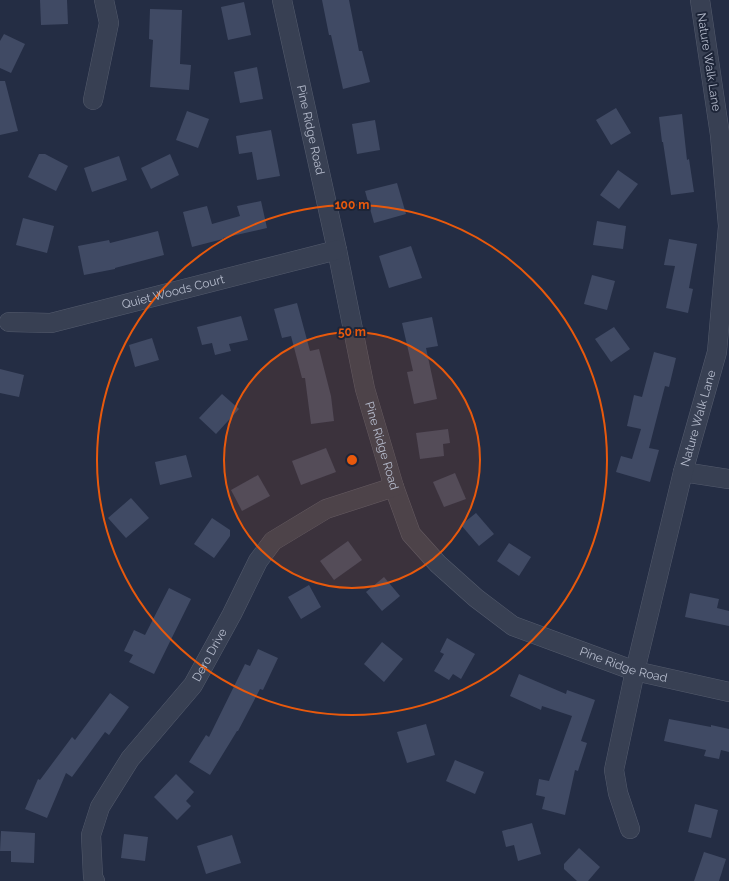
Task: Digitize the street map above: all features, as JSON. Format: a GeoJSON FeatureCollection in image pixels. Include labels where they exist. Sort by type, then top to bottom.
{"type":"FeatureCollection","features":[{"type":"Feature","properties":{"kind":"street"},"geometry":{"type":"LineString","coordinates":[[93,100],[109,23],[104,0]]}},
{"type":"Feature","properties":{"kind":"street","name":"Pine Ridge Road"},"geometry":{"type":"LineString","coordinates":[[282,0],[337,250],[365,389],[394,487],[411,534],[438,564],[476,598],[513,626],[635,671],[729,692]]}},
{"type":"Feature","properties":{"kind":"street","name":"Nature Walk Lane"},"geometry":{"type":"LineString","coordinates":[[630,829],[618,793],[614,770],[635,671],[683,472],[717,352],[728,226],[720,135],[700,0]]}},
{"type":"Feature","properties":{"kind":"street","name":"Quiet Woods Court"},"geometry":{"type":"LineString","coordinates":[[9,322],[51,323],[337,250]]}},
{"type":"Feature","properties":{"kind":"street"},"geometry":{"type":"LineString","coordinates":[[683,472],[729,479]]}},
{"type":"Feature","properties":{"kind":"street","name":"Dero Drive"},"geometry":{"type":"LineString","coordinates":[[95,881],[93,877],[92,835],[100,807],[130,759],[193,684],[232,614],[258,561],[273,541],[326,509],[394,487]]}},
{"type":"Feature","properties":{"kind":"building"},"geometry":{"type":"Polygon","coordinates":[[[40,0],[67,0],[68,24],[41,25],[40,0]]]}},
{"type":"Feature","properties":{"kind":"building"},"geometry":{"type":"Polygon","coordinates":[[[322,0],[349,0],[359,51],[362,51],[370,82],[343,89],[331,35],[329,35],[322,0]]]}},
{"type":"Feature","properties":{"kind":"building"},"geometry":{"type":"Polygon","coordinates":[[[244,2],[251,35],[228,40],[221,7],[244,2]]]}},
{"type":"Feature","properties":{"kind":"building"},"geometry":{"type":"Polygon","coordinates":[[[150,9],[182,10],[180,64],[191,65],[189,90],[150,87],[153,40],[149,39],[150,9]]]}},
{"type":"Feature","properties":{"kind":"building"},"geometry":{"type":"Polygon","coordinates":[[[4,34],[25,44],[11,73],[0,68],[0,41],[4,34]]]}},
{"type":"Feature","properties":{"kind":"building"},"geometry":{"type":"Polygon","coordinates":[[[257,67],[263,99],[240,103],[234,72],[257,67]]]}},
{"type":"Feature","properties":{"kind":"building"},"geometry":{"type":"Polygon","coordinates":[[[0,81],[5,81],[18,131],[0,135],[0,81]]]}},
{"type":"Feature","properties":{"kind":"building"},"geometry":{"type":"Polygon","coordinates":[[[616,108],[631,133],[611,145],[596,120],[616,108]]]}},
{"type":"Feature","properties":{"kind":"building"},"geometry":{"type":"Polygon","coordinates":[[[187,111],[209,119],[198,148],[176,140],[187,111]]]}},
{"type":"Feature","properties":{"kind":"building"},"geometry":{"type":"Polygon","coordinates":[[[682,114],[687,160],[689,159],[694,192],[671,195],[659,117],[682,114]]]}},
{"type":"Feature","properties":{"kind":"building"},"geometry":{"type":"Polygon","coordinates":[[[375,120],[380,150],[357,154],[352,124],[375,120]]]}},
{"type":"Feature","properties":{"kind":"building"},"geometry":{"type":"Polygon","coordinates":[[[271,130],[280,176],[257,180],[252,152],[239,154],[236,136],[271,130]]]}},
{"type":"Feature","properties":{"kind":"building"},"geometry":{"type":"Polygon","coordinates":[[[39,154],[45,154],[68,166],[56,191],[28,177],[39,154]]]}},
{"type":"Feature","properties":{"kind":"building"},"geometry":{"type":"Polygon","coordinates":[[[170,154],[179,175],[151,189],[141,168],[170,154]]]}},
{"type":"Feature","properties":{"kind":"building"},"geometry":{"type":"Polygon","coordinates":[[[119,156],[127,180],[92,192],[84,168],[119,156]]]}},
{"type":"Feature","properties":{"kind":"building"},"geometry":{"type":"Polygon","coordinates":[[[618,170],[638,184],[619,209],[600,195],[618,170]]]}},
{"type":"Feature","properties":{"kind":"building"},"geometry":{"type":"Polygon","coordinates":[[[397,183],[406,214],[374,223],[365,191],[397,183]]]}},
{"type":"Feature","properties":{"kind":"building"},"geometry":{"type":"Polygon","coordinates":[[[261,201],[267,228],[192,247],[183,212],[207,206],[212,224],[240,216],[237,206],[261,201]]]}},
{"type":"Feature","properties":{"kind":"building"},"geometry":{"type":"Polygon","coordinates":[[[23,218],[54,226],[47,253],[16,245],[23,218]]]}},
{"type":"Feature","properties":{"kind":"building"},"geometry":{"type":"Polygon","coordinates":[[[597,221],[626,226],[623,249],[593,245],[597,221]]]}},
{"type":"Feature","properties":{"kind":"building"},"geometry":{"type":"Polygon","coordinates":[[[158,231],[164,255],[115,269],[84,275],[78,246],[109,240],[110,243],[158,231]]]}},
{"type":"Feature","properties":{"kind":"building"},"geometry":{"type":"Polygon","coordinates":[[[669,239],[697,244],[689,288],[693,289],[688,313],[666,308],[675,266],[664,265],[669,239]]]}},
{"type":"Feature","properties":{"kind":"building"},"geometry":{"type":"Polygon","coordinates":[[[411,246],[422,278],[389,288],[379,256],[411,246]]]}},
{"type":"Feature","properties":{"kind":"building"},"geometry":{"type":"Polygon","coordinates":[[[592,275],[615,281],[607,310],[584,304],[592,275]]]}},
{"type":"Feature","properties":{"kind":"building"},"geometry":{"type":"Polygon","coordinates":[[[297,303],[310,351],[319,349],[331,396],[334,421],[311,424],[305,378],[302,378],[291,336],[282,338],[274,309],[297,303]]]}},
{"type":"Feature","properties":{"kind":"building"},"geometry":{"type":"Polygon","coordinates":[[[241,316],[248,340],[229,344],[231,351],[215,355],[212,343],[202,345],[197,327],[241,316]]]}},
{"type":"Feature","properties":{"kind":"building"},"geometry":{"type":"Polygon","coordinates":[[[432,317],[438,346],[426,348],[437,399],[414,404],[407,372],[413,371],[402,323],[432,317]]]}},
{"type":"Feature","properties":{"kind":"building"},"geometry":{"type":"Polygon","coordinates":[[[614,327],[630,349],[611,362],[595,339],[614,327]]]}},
{"type":"Feature","properties":{"kind":"building"},"geometry":{"type":"Polygon","coordinates":[[[152,338],[159,360],[135,367],[129,345],[152,338]]]}},
{"type":"Feature","properties":{"kind":"building"},"geometry":{"type":"Polygon","coordinates":[[[654,352],[676,358],[669,387],[665,386],[649,448],[659,450],[650,482],[616,472],[621,456],[632,459],[641,429],[627,426],[634,395],[642,397],[654,352]]]}},
{"type":"Feature","properties":{"kind":"building"},"geometry":{"type":"Polygon","coordinates":[[[0,369],[24,375],[19,397],[0,393],[0,369]]]}},
{"type":"Feature","properties":{"kind":"building"},"geometry":{"type":"Polygon","coordinates":[[[222,394],[239,409],[216,434],[199,418],[222,394]]]}},
{"type":"Feature","properties":{"kind":"building"},"geometry":{"type":"Polygon","coordinates":[[[448,429],[450,443],[443,444],[444,456],[420,459],[416,433],[448,429]]]}},
{"type":"Feature","properties":{"kind":"building"},"geometry":{"type":"Polygon","coordinates":[[[326,448],[336,472],[301,485],[292,461],[326,448]]]}},
{"type":"Feature","properties":{"kind":"building"},"geometry":{"type":"Polygon","coordinates":[[[186,455],[192,477],[160,485],[155,462],[186,455]]]}},
{"type":"Feature","properties":{"kind":"building"},"geometry":{"type":"Polygon","coordinates":[[[455,473],[466,499],[444,507],[433,482],[455,473]]]}},
{"type":"Feature","properties":{"kind":"building"},"geometry":{"type":"Polygon","coordinates":[[[258,475],[270,496],[242,511],[231,490],[258,475]]]}},
{"type":"Feature","properties":{"kind":"building"},"geometry":{"type":"Polygon","coordinates":[[[131,498],[149,518],[126,538],[108,518],[131,498]]]}},
{"type":"Feature","properties":{"kind":"building"},"geometry":{"type":"Polygon","coordinates":[[[476,513],[494,534],[479,546],[461,525],[476,513]]]}},
{"type":"Feature","properties":{"kind":"building"},"geometry":{"type":"Polygon","coordinates":[[[212,518],[230,530],[230,536],[214,558],[194,544],[212,518]]]}},
{"type":"Feature","properties":{"kind":"building"},"geometry":{"type":"Polygon","coordinates":[[[348,541],[362,560],[334,580],[320,561],[348,541]]]}},
{"type":"Feature","properties":{"kind":"building"},"geometry":{"type":"Polygon","coordinates":[[[509,543],[531,557],[519,576],[497,561],[509,543]]]}},
{"type":"Feature","properties":{"kind":"building"},"geometry":{"type":"Polygon","coordinates":[[[384,577],[400,596],[382,611],[366,592],[384,577]]]}},
{"type":"Feature","properties":{"kind":"building"},"geometry":{"type":"Polygon","coordinates":[[[309,585],[321,607],[301,619],[288,597],[309,585]]]}},
{"type":"Feature","properties":{"kind":"building"},"geometry":{"type":"Polygon","coordinates":[[[169,588],[191,599],[154,674],[129,662],[133,655],[124,651],[134,630],[145,635],[169,588]]]}},
{"type":"Feature","properties":{"kind":"building"},"geometry":{"type":"Polygon","coordinates":[[[690,593],[719,599],[717,608],[729,611],[729,626],[685,617],[690,593]]]}},
{"type":"Feature","properties":{"kind":"building"},"geometry":{"type":"Polygon","coordinates":[[[447,638],[475,654],[461,679],[453,674],[449,680],[434,671],[444,654],[440,652],[447,638]]]}},
{"type":"Feature","properties":{"kind":"building"},"geometry":{"type":"Polygon","coordinates":[[[382,642],[403,659],[384,682],[364,664],[382,642]]]}},
{"type":"Feature","properties":{"kind":"building"},"geometry":{"type":"Polygon","coordinates":[[[258,649],[278,658],[263,690],[260,689],[238,731],[210,775],[189,762],[206,735],[209,737],[245,664],[250,666],[258,649]]]}},
{"type":"Feature","properties":{"kind":"building"},"geometry":{"type":"Polygon","coordinates":[[[519,674],[566,694],[567,690],[595,700],[581,741],[587,743],[578,771],[575,770],[565,815],[542,809],[545,797],[536,795],[539,779],[549,781],[572,716],[542,706],[541,710],[510,696],[519,674]]]}},
{"type":"Feature","properties":{"kind":"building"},"geometry":{"type":"Polygon","coordinates":[[[110,693],[129,707],[109,735],[105,732],[72,777],[66,773],[47,818],[25,809],[38,779],[40,780],[72,737],[75,740],[110,693]]]}},
{"type":"Feature","properties":{"kind":"building"},"geometry":{"type":"Polygon","coordinates":[[[669,719],[729,729],[729,752],[721,750],[719,759],[704,756],[706,750],[664,741],[669,719]]]}},
{"type":"Feature","properties":{"kind":"building"},"geometry":{"type":"Polygon","coordinates":[[[426,724],[435,755],[407,763],[397,732],[426,724]]]}},
{"type":"Feature","properties":{"kind":"building"},"geometry":{"type":"Polygon","coordinates":[[[455,760],[484,772],[475,794],[446,781],[455,760]]]}},
{"type":"Feature","properties":{"kind":"building"},"geometry":{"type":"Polygon","coordinates":[[[176,774],[194,792],[186,801],[191,806],[177,820],[154,797],[176,774]]]}},
{"type":"Feature","properties":{"kind":"building"},"geometry":{"type":"Polygon","coordinates":[[[695,804],[718,810],[711,838],[688,832],[695,804]]]}},
{"type":"Feature","properties":{"kind":"building"},"geometry":{"type":"Polygon","coordinates":[[[532,823],[541,854],[518,861],[514,845],[506,847],[502,831],[532,823]]]}},
{"type":"Feature","properties":{"kind":"building"},"geometry":{"type":"Polygon","coordinates":[[[1,831],[35,833],[34,863],[11,862],[11,851],[0,851],[1,831]]]}},
{"type":"Feature","properties":{"kind":"building"},"geometry":{"type":"Polygon","coordinates":[[[124,834],[148,837],[145,861],[121,858],[124,834]]]}},
{"type":"Feature","properties":{"kind":"building"},"geometry":{"type":"Polygon","coordinates":[[[232,835],[241,863],[206,874],[197,846],[232,835]]]}},
{"type":"Feature","properties":{"kind":"building"},"geometry":{"type":"Polygon","coordinates":[[[579,848],[600,867],[588,881],[577,881],[564,869],[564,864],[579,848]]]}},
{"type":"Feature","properties":{"kind":"building"},"geometry":{"type":"Polygon","coordinates":[[[704,852],[726,859],[719,881],[694,881],[704,852]]]}}]}
